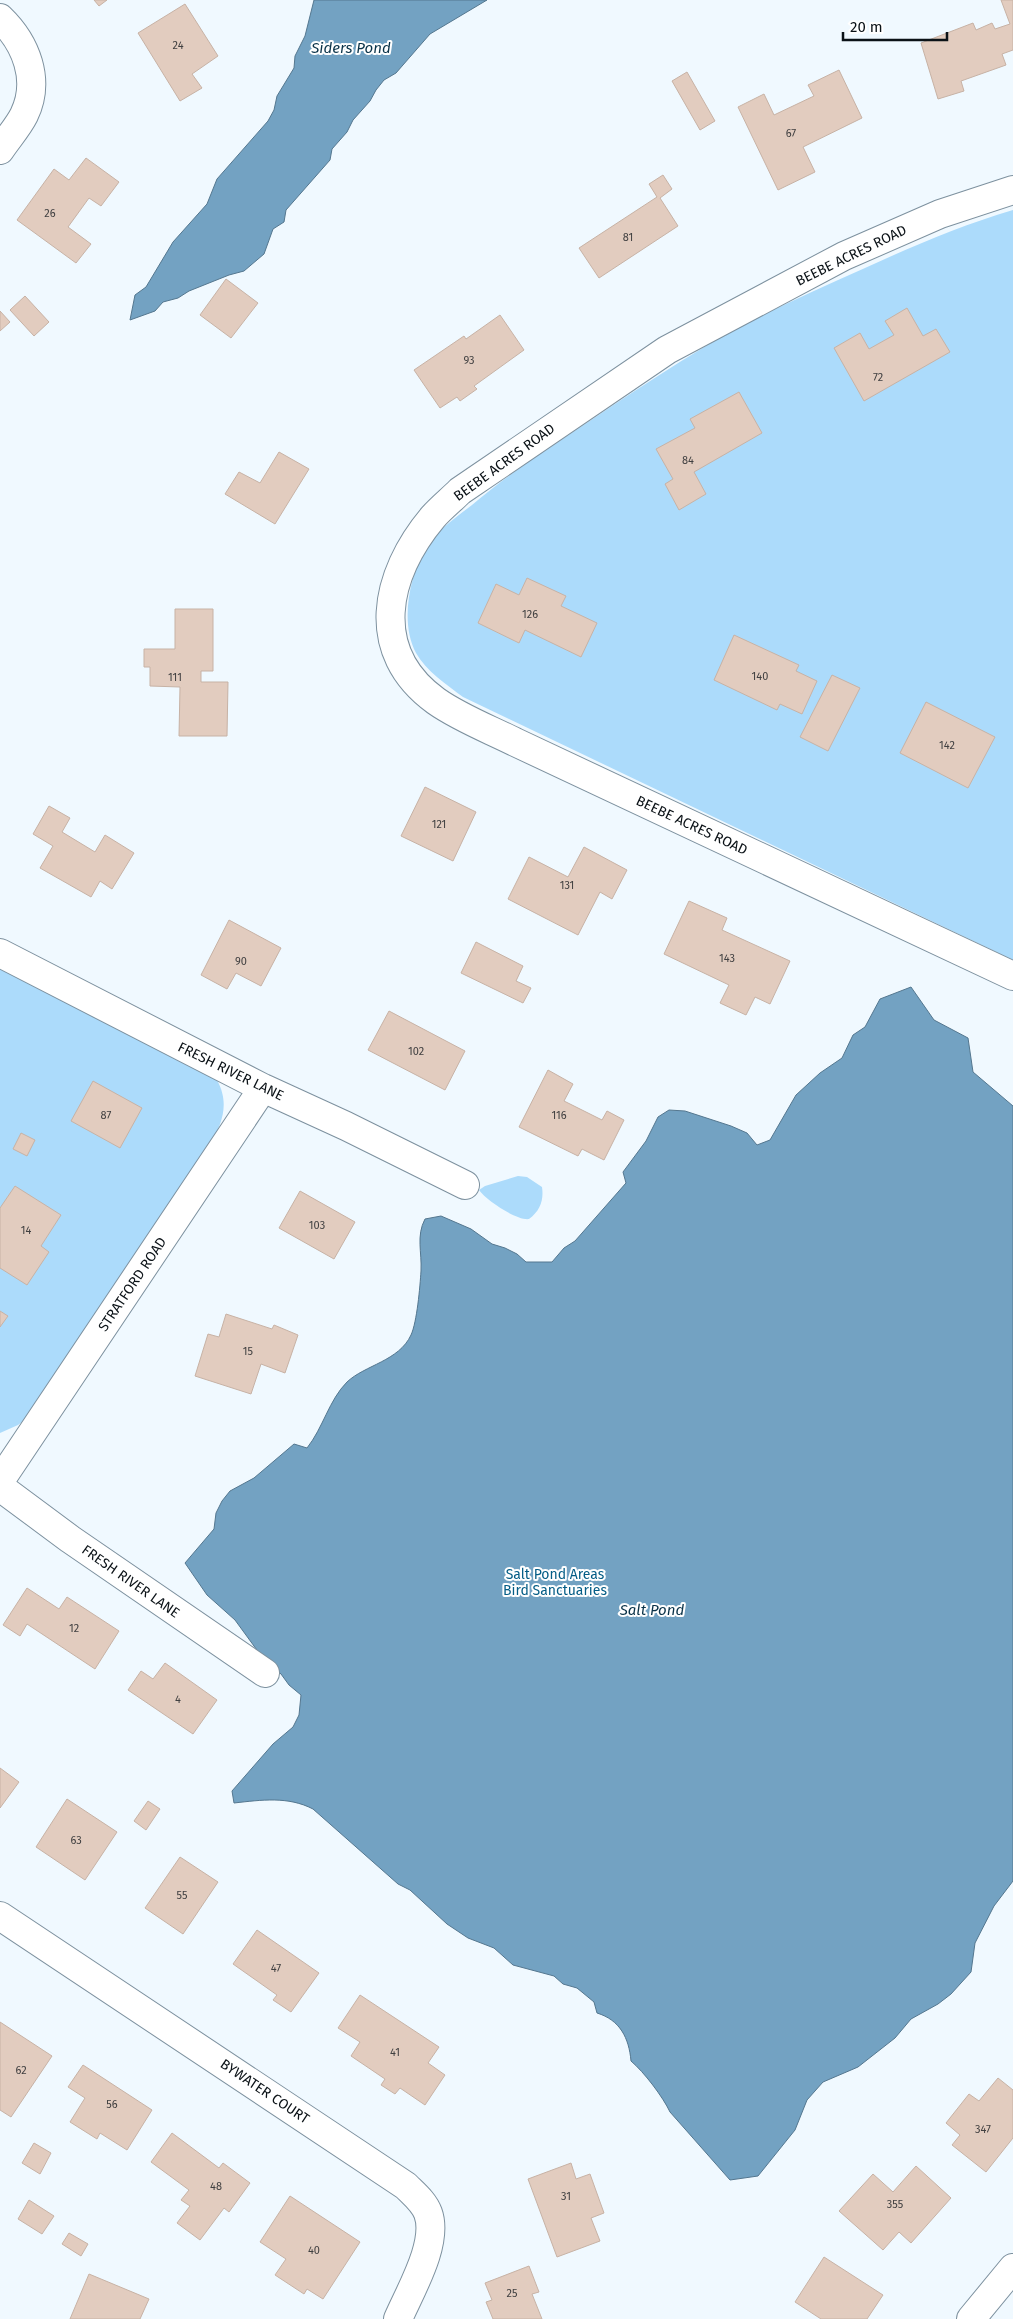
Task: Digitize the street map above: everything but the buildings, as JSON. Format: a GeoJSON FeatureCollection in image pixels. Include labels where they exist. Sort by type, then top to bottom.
{"type":"FeatureCollection","features":[{"type":"Feature","properties":{"kind":"street"},"geometry":{"type":"LineString","coordinates":[[0,18],[12,29],[28,59],[31,95],[24,116],[0,150]]}},
{"type":"Feature","properties":{"kind":"street","name":"BEEBE ACRES ROAD"},"geometry":{"type":"LineString","coordinates":[[1013,190],[940,214],[844,256],[667,350],[460,491],[433,517],[410,551],[397,580],[389,609],[391,638],[402,664],[415,683],[436,702],[498,734],[1013,976]]}},
{"type":"Feature","properties":{"kind":"street","name":"FRESH RIVER LANE"},"geometry":{"type":"LineString","coordinates":[[0,953],[263,1088],[346,1126],[464,1185]]}},
{"type":"Feature","properties":{"kind":"street","name":"STRATFORD ROAD"},"geometry":{"type":"LineString","coordinates":[[0,1481],[263,1088]]}},
{"type":"Feature","properties":{"kind":"street","name":"FRESH RIVER LANE"},"geometry":{"type":"LineString","coordinates":[[0,1486],[70,1539],[265,1673]]}},
{"type":"Feature","properties":{"kind":"street","name":"BYWATER COURT"},"geometry":{"type":"LineString","coordinates":[[0,1916],[406,2186],[422,2202],[428,2212],[431,2234],[427,2251],[398,2319]]}},
{"type":"Feature","properties":{"kind":"street"},"geometry":{"type":"LineString","coordinates":[[971,2319],[1013,2268]]}},
{"type":"Feature","properties":{"kind":"shaded area"},"geometry":{"type":"Polygon","coordinates":[[[1013,210],[1013,960],[463,697],[437,677],[420,660],[411,641],[408,628],[408,601],[419,561],[429,542],[440,531],[518,469],[657,376],[702,348],[777,308],[919,244],[975,222],[1013,210]]]}},
{"type":"Feature","properties":{"kind":"shaded area"},"geometry":{"type":"Polygon","coordinates":[[[0,967],[217,1080],[224,1105],[221,1121],[211,1145],[31,1415],[18,1425],[0,1433],[0,967]]]}},
{"type":"Feature","properties":{"kind":"shaded area"},"geometry":{"type":"Polygon","coordinates":[[[518,1176],[527,1177],[542,1187],[540,1205],[529,1219],[517,1217],[502,1209],[479,1190],[485,1186],[518,1176]]]}},
{"type":"Feature","properties":{"kind":"water","name":"Siders Pond"},"geometry":{"type":"Polygon","coordinates":[[[314,0],[487,0],[430,34],[396,73],[384,80],[370,101],[353,120],[347,132],[332,149],[330,160],[286,210],[284,222],[273,229],[264,254],[244,271],[189,291],[178,298],[163,302],[155,311],[130,320],[135,295],[146,287],[173,242],[207,204],[217,179],[268,121],[274,110],[277,96],[294,68],[295,56],[305,36],[314,0]]]}},
{"type":"Feature","properties":{"kind":"water","name":"Salt Pond"},"geometry":{"type":"Polygon","coordinates":[[[911,987],[934,1020],[968,1038],[973,1072],[1013,1106],[1013,1881],[994,1906],[975,1943],[971,1972],[951,1994],[938,2004],[911,2019],[895,2038],[858,2067],[823,2082],[807,2100],[795,2130],[758,2176],[730,2180],[670,2112],[653,2085],[631,2061],[628,2045],[622,2031],[612,2020],[597,2013],[594,2002],[577,1988],[563,1984],[554,1976],[513,1965],[494,1948],[468,1938],[447,1924],[410,1890],[398,1884],[313,1809],[294,1802],[274,1800],[234,1803],[232,1791],[273,1744],[293,1727],[299,1715],[301,1695],[262,1657],[235,1620],[207,1595],[185,1563],[214,1529],[216,1513],[230,1491],[254,1478],[294,1444],[307,1448],[335,1397],[347,1382],[354,1376],[390,1357],[406,1344],[411,1335],[417,1313],[421,1271],[420,1238],[425,1219],[441,1216],[471,1229],[492,1244],[517,1254],[526,1262],[552,1262],[564,1248],[575,1241],[626,1183],[623,1172],[646,1141],[658,1117],[669,1110],[685,1111],[747,1133],[757,1145],[770,1140],[796,1095],[820,1073],[842,1058],[853,1035],[865,1027],[880,999],[911,987]]]}},
{"type":"Feature","properties":{"kind":"park label","name":"Salt Pond Areas Bird Sanctuaries"},"geometry":{"type":"Point","coordinates":[555,1582]}}]}
